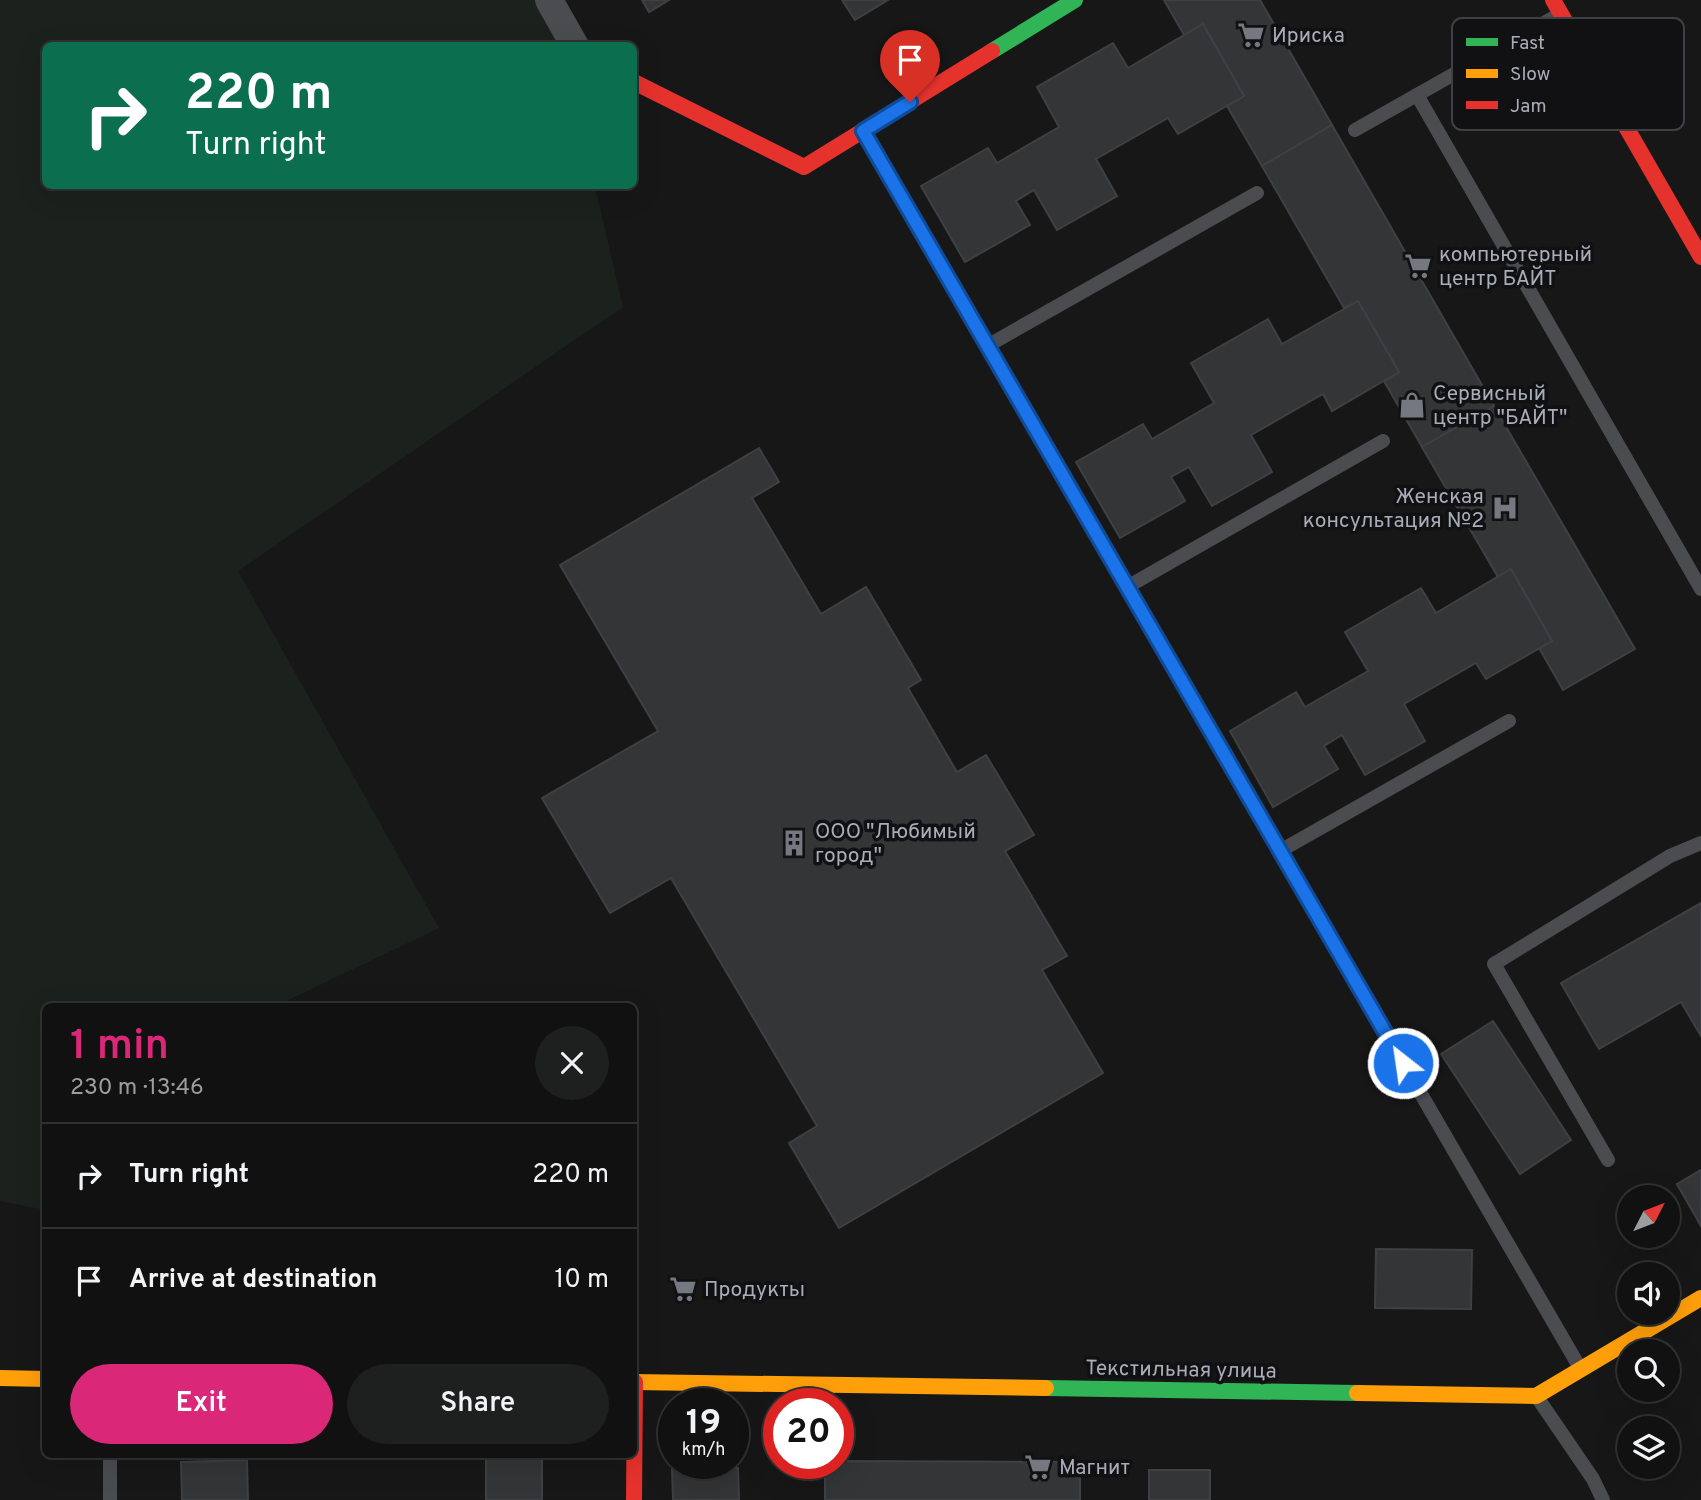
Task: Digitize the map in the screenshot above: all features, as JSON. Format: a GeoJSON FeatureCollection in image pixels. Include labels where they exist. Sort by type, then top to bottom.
{"type":"FeatureCollection","features":[{"type":"Feature","properties":{"kind":"main road"},"geometry":{"type":"LineString","coordinates":[[637,84],[804,167],[1075,0]]}},
{"type":"Feature","properties":{"kind":"main road"},"geometry":{"type":"LineString","coordinates":[[1628,130],[1701,257]]}},
{"type":"Feature","properties":{"kind":"main road"},"geometry":{"type":"LineString","coordinates":[[1536,1395],[1701,1298]]}},
{"type":"Feature","properties":{"kind":"main road"},"geometry":{"type":"LineString","coordinates":[[0,1378],[42,1378]]}},
{"type":"Feature","properties":{"kind":"main road","name":"Текстильная улица"},"geometry":{"type":"LineString","coordinates":[[637,1382],[1536,1395]]}},
{"type":"Feature","properties":{"kind":"main road"},"geometry":{"type":"LineString","coordinates":[[634,1458],[634,1500]]}},
{"type":"Feature","properties":{"kind":"street"},"geometry":{"type":"LineString","coordinates":[[548,0],[573,42]]}},
{"type":"Feature","properties":{"kind":"lane"},"geometry":{"type":"LineString","coordinates":[[1538,18],[1557,6]]}},
{"type":"Feature","properties":{"kind":"lane"},"geometry":{"type":"LineString","coordinates":[[1355,130],[1452,73]]}},
{"type":"Feature","properties":{"kind":"lane"},"geometry":{"type":"LineString","coordinates":[[1417,95],[1701,589]]}},
{"type":"Feature","properties":{"kind":"lane"},"geometry":{"type":"LineString","coordinates":[[863,131],[1581,1369]]}},
{"type":"Feature","properties":{"kind":"lane"},"geometry":{"type":"LineString","coordinates":[[987,346],[1257,193]]}},
{"type":"Feature","properties":{"kind":"lane"},"geometry":{"type":"LineString","coordinates":[[1127,587],[1383,440]]}},
{"type":"Feature","properties":{"kind":"lane"},"geometry":{"type":"LineString","coordinates":[[1280,851],[1508,720]]}},
{"type":"Feature","properties":{"kind":"lane"},"geometry":{"type":"LineString","coordinates":[[1608,1160],[1494,964],[1670,856],[1701,843]]}},
{"type":"Feature","properties":{"kind":"lane"},"geometry":{"type":"LineString","coordinates":[[1536,1395],[1593,1479],[1603,1500]]}},
{"type":"Feature","properties":{"kind":"lane"},"geometry":{"type":"LineString","coordinates":[[110,1458],[110,1500]]}},
{"type":"Feature","properties":{"kind":"shaded area"},"geometry":{"type":"Polygon","coordinates":[[[0,0],[540,0],[562,42],[42,42],[42,189],[596,189],[623,307],[238,571],[439,928],[282,1003],[42,1003],[42,1209],[0,1201],[0,0]]]}},
{"type":"Feature","properties":{"kind":"building"},"geometry":{"type":"Polygon","coordinates":[[[642,0],[669,0],[649,12],[642,0]]]}},
{"type":"Feature","properties":{"kind":"building"},"geometry":{"type":"Polygon","coordinates":[[[842,0],[888,0],[855,20],[842,0]]]}},
{"type":"Feature","properties":{"kind":"building"},"geometry":{"type":"Polygon","coordinates":[[[1164,0],[1260,0],[1332,125],[1262,166],[1227,106],[1244,96],[1203,24],[1184,35],[1164,0]]]}},
{"type":"Feature","properties":{"kind":"building"},"geometry":{"type":"Polygon","coordinates":[[[1203,24],[1244,96],[1178,134],[1168,118],[1096,159],[1117,196],[1057,230],[1034,190],[1016,201],[1030,225],[965,262],[921,186],[988,148],[997,163],[1059,127],[1037,87],[1113,43],[1128,68],[1203,24]]]}},
{"type":"Feature","properties":{"kind":"building"},"geometry":{"type":"Polygon","coordinates":[[[1332,125],[1494,406],[1422,447],[1384,381],[1399,372],[1358,301],[1344,308],[1262,166],[1332,125]]]}},
{"type":"Feature","properties":{"kind":"building"},"geometry":{"type":"Polygon","coordinates":[[[1358,301],[1399,372],[1332,411],[1323,394],[1251,435],[1272,472],[1212,506],[1189,467],[1171,477],[1185,501],[1120,538],[1076,462],[1143,424],[1152,439],[1214,403],[1191,363],[1268,319],[1282,344],[1358,301]]]}},
{"type":"Feature","properties":{"kind":"building","name":"Женская консультация №2"},"geometry":{"type":"Polygon","coordinates":[[[1494,406],[1635,649],[1563,690],[1539,648],[1552,641],[1511,569],[1498,577],[1422,447],[1494,406]]]}},
{"type":"Feature","properties":{"kind":"building","name":"ООО \"Любимый город\""},"geometry":{"type":"Polygon","coordinates":[[[759,448],[779,482],[752,498],[821,614],[866,587],[921,680],[908,688],[957,772],[986,755],[1034,835],[1005,851],[1067,956],[1042,970],[1103,1073],[839,1228],[789,1143],[817,1126],[671,878],[610,913],[542,798],[658,731],[560,565],[759,448]]]}},
{"type":"Feature","properties":{"kind":"building"},"geometry":{"type":"Polygon","coordinates":[[[1511,569],[1552,641],[1486,679],[1476,663],[1404,704],[1425,741],[1365,775],[1342,735],[1324,746],[1338,769],[1273,807],[1230,731],[1296,692],[1305,707],[1368,671],[1345,632],[1421,588],[1436,613],[1511,569]]]}},
{"type":"Feature","properties":{"kind":"building"},"geometry":{"type":"Polygon","coordinates":[[[1701,903],[1701,1036],[1681,1002],[1599,1049],[1561,983],[1701,903]]]}},
{"type":"Feature","properties":{"kind":"building"},"geometry":{"type":"Polygon","coordinates":[[[1493,1021],[1571,1140],[1520,1174],[1441,1054],[1493,1021]]]}},
{"type":"Feature","properties":{"kind":"building"},"geometry":{"type":"Polygon","coordinates":[[[1701,1170],[1701,1226],[1680,1185],[1677,1184],[1701,1170]]]}},
{"type":"Feature","properties":{"kind":"building"},"geometry":{"type":"Polygon","coordinates":[[[1376,1249],[1472,1250],[1471,1309],[1375,1308],[1376,1249]]]}},
{"type":"Feature","properties":{"kind":"building"},"geometry":{"type":"Polygon","coordinates":[[[486,1458],[542,1458],[542,1500],[486,1500],[486,1458]]]}},
{"type":"Feature","properties":{"kind":"building"},"geometry":{"type":"Polygon","coordinates":[[[247,1460],[248,1500],[182,1500],[181,1462],[247,1460]]]}},
{"type":"Feature","properties":{"kind":"building"},"geometry":{"type":"Polygon","coordinates":[[[854,1461],[1080,1462],[1080,1500],[825,1500],[825,1479],[854,1479],[854,1461]]]}},
{"type":"Feature","properties":{"kind":"building"},"geometry":{"type":"Polygon","coordinates":[[[1149,1470],[1210,1470],[1210,1500],[1149,1500],[1149,1470]]]}},
{"type":"Feature","properties":{"kind":"building"},"geometry":{"type":"Polygon","coordinates":[[[672,1479],[738,1479],[739,1500],[673,1500],[672,1479]]]}},
{"type":"Feature","properties":{"kind":"traffic: fast"},"geometry":{"type":"LineString","coordinates":[[992,51],[1075,0]]}},
{"type":"Feature","properties":{"kind":"traffic: fast"},"geometry":{"type":"LineString","coordinates":[[1046,1388],[1357,1393]]}},
{"type":"Feature","properties":{"kind":"traffic: slow"},"geometry":{"type":"LineString","coordinates":[[1357,1393],[1536,1396],[1701,1298]]}},
{"type":"Feature","properties":{"kind":"traffic: slow"},"geometry":{"type":"LineString","coordinates":[[0,1378],[42,1379]]}},
{"type":"Feature","properties":{"kind":"traffic: slow"},"geometry":{"type":"LineString","coordinates":[[637,1382],[1046,1388]]}},
{"type":"Feature","properties":{"kind":"traffic: jam"},"geometry":{"type":"LineString","coordinates":[[1553,0],[1563,18]]}},
{"type":"Feature","properties":{"kind":"traffic: jam"},"geometry":{"type":"LineString","coordinates":[[637,84],[804,167],[992,51]]}},
{"type":"Feature","properties":{"kind":"traffic: jam"},"geometry":{"type":"LineString","coordinates":[[1628,130],[1701,257]]}},
{"type":"Feature","properties":{"kind":"traffic: jam"},"geometry":{"type":"LineString","coordinates":[[634,1458],[634,1500]]}},
{"type":"Feature","properties":{"kind":"place","name":"Ириска"},"geometry":{"type":"Point","coordinates":[1251,35]}},
{"type":"Feature","properties":{"kind":"place","name":"компьютерный центр БАЙТ"},"geometry":{"type":"Point","coordinates":[1418,266]}},
{"type":"Feature","properties":{"kind":"place","name":"Сервисный центр \"БАЙТ\""},"geometry":{"type":"Point","coordinates":[1412,405]}},
{"type":"Feature","properties":{"kind":"place","name":"Женская консультация №2"},"geometry":{"type":"Point","coordinates":[1505,508]}},
{"type":"Feature","properties":{"kind":"place","name":"ООО \"Любимый город\""},"geometry":{"type":"Point","coordinates":[794,843]}},
{"type":"Feature","properties":{"kind":"place","name":"Продукты"},"geometry":{"type":"Point","coordinates":[683,1289]}},
{"type":"Feature","properties":{"kind":"place","name":"Магнит"},"geometry":{"type":"Point","coordinates":[1038,1467]}},
{"type":"Feature","properties":{"kind":"route"},"geometry":{"type":"LineString","coordinates":[[910,102],[863,131],[1403,1063]]}}]}
